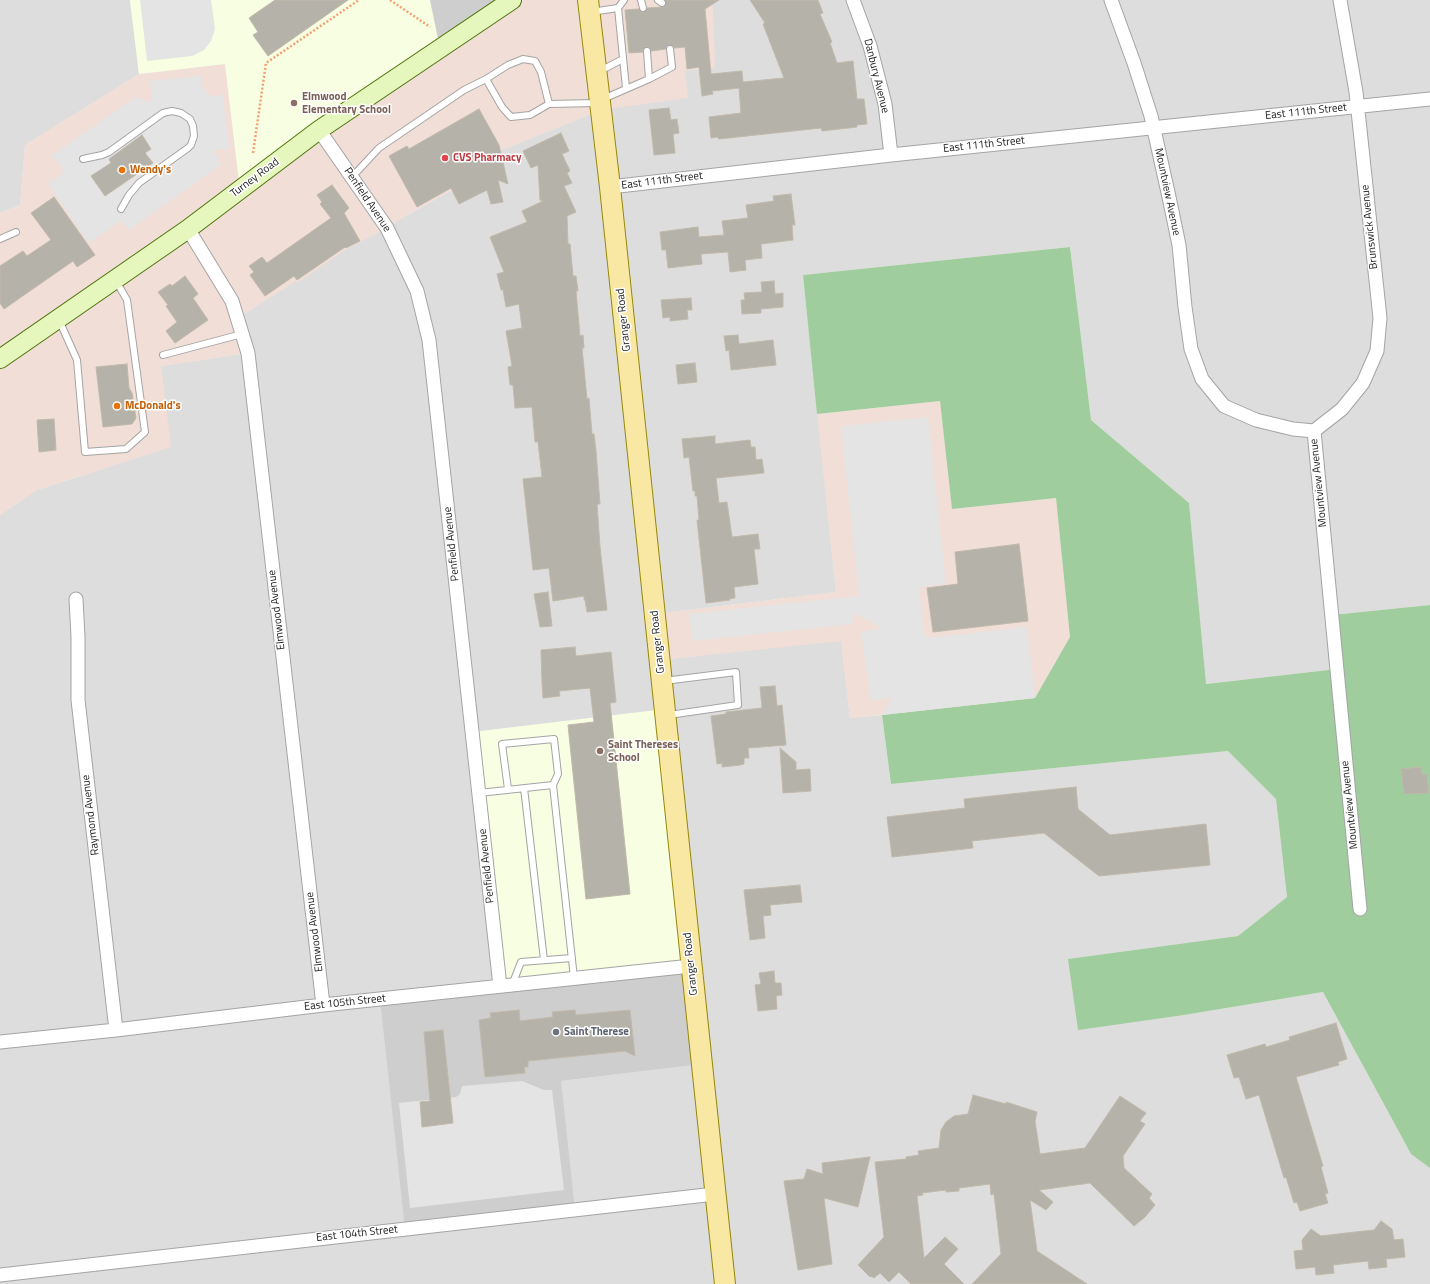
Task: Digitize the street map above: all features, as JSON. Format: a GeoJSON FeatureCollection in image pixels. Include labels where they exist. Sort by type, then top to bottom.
{"type":"FeatureCollection","features":[{"type":"Feature","properties":{"kind":"main road","name":"Turney Road"},"geometry":{"type":"LineString","coordinates":[[2,353],[58,318],[115,279],[188,228],[319,130],[512,0]]}},
{"type":"Feature","properties":{"kind":"main road","name":"Granger Road"},"geometry":{"type":"LineString","coordinates":[[589,6],[610,187],[725,1284]]}},
{"type":"Feature","properties":{"kind":"street","name":"Danbury Avenue"},"geometry":{"type":"LineString","coordinates":[[853,0],[870,46],[885,104],[891,155]]}},
{"type":"Feature","properties":{"kind":"street","name":"Mountview Avenue"},"geometry":{"type":"LineString","coordinates":[[1111,0],[1134,62],[1154,128],[1179,245],[1191,349],[1202,379],[1224,406],[1256,420],[1293,429],[1314,431],[1360,909]]}},
{"type":"Feature","properties":{"kind":"street","name":"Brunswick Avenue"},"geometry":{"type":"LineString","coordinates":[[1314,431],[1342,409],[1363,383],[1376,351],[1380,318],[1358,107],[1346,27],[1340,0]]}},
{"type":"Feature","properties":{"kind":"street","name":"East 111th Street"},"geometry":{"type":"LineString","coordinates":[[610,187],[891,155],[1430,99]]}},
{"type":"Feature","properties":{"kind":"street","name":"Penfield Avenue"},"geometry":{"type":"LineString","coordinates":[[319,130],[387,228],[417,291],[429,340],[479,792],[506,986]]}},
{"type":"Feature","properties":{"kind":"street","name":"Elmwood Avenue"},"geometry":{"type":"LineString","coordinates":[[188,228],[232,301],[249,360],[323,1005]]}},
{"type":"Feature","properties":{"kind":"street","name":"Raymond Avenue"},"geometry":{"type":"LineString","coordinates":[[76,599],[78,637],[78,700],[116,1030]]}},
{"type":"Feature","properties":{"kind":"street","name":"East 105th Street"},"geometry":{"type":"LineString","coordinates":[[0,1042],[116,1030],[323,1005],[691,966]]}},
{"type":"Feature","properties":{"kind":"street","name":"East 104th Street"},"geometry":{"type":"LineString","coordinates":[[0,1275],[715,1194]]}},
{"type":"Feature","properties":{"kind":"lane"},"geometry":{"type":"LineString","coordinates":[[624,0],[618,8],[626,88]]}},
{"type":"Feature","properties":{"kind":"lane"},"geometry":{"type":"LineString","coordinates":[[641,0],[643,8]]}},
{"type":"Feature","properties":{"kind":"lane"},"geometry":{"type":"LineString","coordinates":[[589,6],[618,8]]}},
{"type":"Feature","properties":{"kind":"lane"},"geometry":{"type":"LineString","coordinates":[[486,79],[502,108],[510,117],[530,115],[549,104],[600,102],[626,88],[649,79],[672,67],[670,49]]}},
{"type":"Feature","properties":{"kind":"lane"},"geometry":{"type":"LineString","coordinates":[[647,51],[649,79]]}},
{"type":"Feature","properties":{"kind":"lane"},"geometry":{"type":"LineString","coordinates":[[352,177],[379,148],[464,90],[486,79],[508,65],[523,59],[534,61],[541,72],[549,104]]}},
{"type":"Feature","properties":{"kind":"lane"},"geometry":{"type":"LineString","coordinates":[[597,72],[623,59]]}},
{"type":"Feature","properties":{"kind":"lane"},"geometry":{"type":"LineString","coordinates":[[83,159],[109,152],[163,113],[172,110],[181,113],[190,120],[193,126],[194,136],[191,145],[139,183],[129,195],[121,209]]}},
{"type":"Feature","properties":{"kind":"lane"},"geometry":{"type":"LineString","coordinates":[[0,239],[16,232]]}},
{"type":"Feature","properties":{"kind":"lane"},"geometry":{"type":"LineString","coordinates":[[58,318],[77,360],[85,452],[126,449],[145,432],[126,300],[115,279]]}},
{"type":"Feature","properties":{"kind":"lane"},"geometry":{"type":"LineString","coordinates":[[163,355],[242,334]]}},
{"type":"Feature","properties":{"kind":"lane"},"geometry":{"type":"LineString","coordinates":[[662,681],[736,672],[738,705],[665,716]]}},
{"type":"Feature","properties":{"kind":"lane"},"geometry":{"type":"LineString","coordinates":[[508,790],[502,744],[554,739],[558,774],[553,785],[574,978]]}},
{"type":"Feature","properties":{"kind":"lane"},"geometry":{"type":"LineString","coordinates":[[479,792],[553,785]]}},
{"type":"Feature","properties":{"kind":"lane"},"geometry":{"type":"LineString","coordinates":[[524,788],[544,960]]}},
{"type":"Feature","properties":{"kind":"lane"},"geometry":{"type":"LineString","coordinates":[[506,986],[521,962],[572,958]]}},
{"type":"Feature","properties":{"kind":"path"},"geometry":{"type":"LineString","coordinates":[[253,154],[266,63],[358,0]]}},
{"type":"Feature","properties":{"kind":"path"},"geometry":{"type":"LineString","coordinates":[[390,0],[430,27]]}},
{"type":"Feature","properties":{"kind":"shaded area"},"geometry":{"type":"Polygon","coordinates":[[[0,0],[130,0],[139,74],[25,145],[20,205],[0,213],[0,0]]]}},
{"type":"Feature","properties":{"kind":"shaded area","name":"Elmwood Elementary School"},"geometry":{"type":"Polygon","coordinates":[[[130,0],[430,0],[440,48],[240,190],[225,64],[139,74],[130,0]]]}},
{"type":"Feature","properties":{"kind":"shaded area"},"geometry":{"type":"Polygon","coordinates":[[[140,0],[211,0],[215,29],[211,41],[204,50],[192,56],[147,61],[140,0]]]}},
{"type":"Feature","properties":{"kind":"shaded area"},"geometry":{"type":"Polygon","coordinates":[[[430,0],[512,0],[440,48],[430,0]]]}},
{"type":"Feature","properties":{"kind":"shaded area"},"geometry":{"type":"Polygon","coordinates":[[[512,0],[709,0],[713,7],[715,67],[685,71],[688,98],[601,110],[500,151],[504,162],[345,250],[298,282],[296,281],[238,318],[248,353],[161,366],[171,447],[37,490],[0,515],[0,359],[5,354],[0,347],[0,213],[20,205],[25,145],[139,74],[225,64],[240,189],[512,0]]]}},
{"type":"Feature","properties":{"kind":"shaded area"},"geometry":{"type":"Polygon","coordinates":[[[709,0],[1430,0],[1430,605],[1332,615],[1337,669],[1205,684],[1189,503],[1091,420],[1070,247],[803,275],[836,592],[655,614],[660,660],[841,640],[850,718],[882,715],[891,784],[1228,751],[1276,799],[1287,897],[1238,936],[1069,959],[1078,1029],[1184,1015],[1323,992],[1411,1154],[1430,1168],[1430,1284],[0,1284],[0,515],[37,490],[170,447],[161,366],[248,353],[237,318],[345,250],[504,161],[499,151],[601,110],[685,71],[709,0]],[[500,986],[561,1081],[702,1064],[500,986]]]}},
{"type":"Feature","properties":{"kind":"shaded area"},"geometry":{"type":"Polygon","coordinates":[[[201,76],[202,85],[211,97],[223,95],[229,149],[217,149],[214,152],[222,164],[129,230],[122,220],[89,243],[48,184],[62,174],[63,171],[61,164],[51,156],[136,97],[150,102],[152,100],[150,81],[201,76]]]}},
{"type":"Feature","properties":{"kind":"shaded area"},"geometry":{"type":"Polygon","coordinates":[[[940,401],[952,509],[1056,498],[1070,637],[1035,698],[850,718],[841,641],[660,660],[655,614],[836,592],[817,414],[940,401]]]}},
{"type":"Feature","properties":{"kind":"shaded area"},"geometry":{"type":"Polygon","coordinates":[[[928,417],[946,584],[922,587],[919,589],[924,634],[928,638],[1027,627],[1035,698],[882,715],[892,697],[871,701],[861,632],[882,628],[853,613],[853,624],[692,641],[689,614],[859,596],[841,426],[928,417]]]}},
{"type":"Feature","properties":{"kind":"shaded area"},"geometry":{"type":"Polygon","coordinates":[[[665,709],[691,966],[500,986],[472,732],[665,709]]]}},
{"type":"Feature","properties":{"kind":"shaded area"},"geometry":{"type":"Polygon","coordinates":[[[691,966],[702,1064],[561,1081],[575,1210],[405,1229],[380,999],[691,966]]]}},
{"type":"Feature","properties":{"kind":"shaded area"},"geometry":{"type":"Polygon","coordinates":[[[522,1081],[544,1090],[552,1090],[564,1190],[410,1208],[399,1103],[456,1097],[460,1094],[462,1086],[522,1081]]]}},
{"type":"Feature","properties":{"kind":"green space"},"geometry":{"type":"Polygon","coordinates":[[[1070,247],[1091,420],[1189,503],[1206,684],[1337,669],[1332,615],[1430,605],[1430,1168],[1411,1154],[1323,992],[1184,1015],[1078,1030],[1068,959],[1238,936],[1287,897],[1276,799],[1228,751],[891,784],[882,715],[1035,698],[1070,637],[1056,498],[952,509],[940,401],[817,414],[803,275],[1070,247]]]}},
{"type":"Feature","properties":{"kind":"building"},"geometry":{"type":"Polygon","coordinates":[[[275,0],[348,0],[268,56],[253,35],[258,32],[249,18],[275,0]]]}},
{"type":"Feature","properties":{"kind":"building"},"geometry":{"type":"Polygon","coordinates":[[[665,0],[719,0],[705,9],[711,74],[742,71],[743,82],[784,78],[763,24],[765,23],[750,0],[818,0],[823,13],[820,14],[832,42],[830,43],[837,63],[853,61],[857,99],[864,99],[867,124],[857,125],[857,127],[822,131],[821,128],[719,139],[717,137],[711,138],[709,117],[741,113],[739,88],[712,91],[713,94],[702,96],[699,67],[687,69],[685,47],[674,48],[670,45],[667,46],[666,49],[651,51],[649,47],[646,47],[643,49],[643,52],[629,53],[625,10],[639,9],[641,12],[644,12],[647,8],[664,7],[666,4],[665,0]]]}},
{"type":"Feature","properties":{"kind":"building"},"geometry":{"type":"Polygon","coordinates":[[[669,108],[671,120],[677,119],[679,133],[673,134],[675,153],[654,155],[649,110],[669,108]]]}},
{"type":"Feature","properties":{"kind":"building","name":"CVS Pharmacy"},"geometry":{"type":"Polygon","coordinates":[[[479,109],[499,145],[508,184],[498,180],[503,202],[491,204],[487,190],[459,204],[451,188],[417,207],[389,156],[407,146],[409,149],[479,109]]]}},
{"type":"Feature","properties":{"kind":"building"},"geometry":{"type":"Polygon","coordinates":[[[561,133],[569,151],[562,154],[570,171],[567,173],[572,183],[564,186],[576,212],[567,216],[568,244],[570,244],[573,276],[576,276],[580,336],[583,335],[584,348],[582,348],[587,399],[589,398],[592,434],[594,434],[596,451],[600,504],[597,504],[607,610],[587,612],[584,596],[553,601],[549,568],[533,570],[523,479],[542,477],[538,442],[535,442],[532,407],[515,408],[513,385],[510,385],[508,367],[512,366],[506,331],[522,328],[519,304],[506,307],[503,290],[501,290],[497,274],[504,272],[490,237],[527,222],[522,211],[543,201],[540,200],[538,165],[531,168],[523,151],[561,133]]]}},
{"type":"Feature","properties":{"kind":"building","name":"Wendy's"},"geometry":{"type":"Polygon","coordinates":[[[142,135],[151,149],[145,153],[153,163],[105,196],[91,176],[111,163],[109,159],[142,135]]]}},
{"type":"Feature","properties":{"kind":"building"},"geometry":{"type":"Polygon","coordinates":[[[332,185],[349,208],[344,213],[360,241],[346,248],[345,247],[297,280],[294,276],[265,296],[250,275],[254,272],[249,266],[262,257],[267,263],[331,218],[320,204],[322,202],[317,195],[332,185]]]}},
{"type":"Feature","properties":{"kind":"building"},"geometry":{"type":"Polygon","coordinates":[[[791,194],[795,225],[792,225],[793,240],[761,244],[762,258],[745,260],[746,270],[730,272],[728,252],[701,254],[702,264],[668,268],[666,250],[662,250],[660,232],[698,227],[699,237],[724,235],[722,221],[748,218],[746,205],[774,201],[773,196],[791,194]]]}},
{"type":"Feature","properties":{"kind":"building"},"geometry":{"type":"Polygon","coordinates":[[[54,197],[95,255],[77,267],[73,261],[4,309],[0,303],[0,266],[23,251],[27,256],[51,240],[31,213],[54,197]]]}},
{"type":"Feature","properties":{"kind":"building"},"geometry":{"type":"Polygon","coordinates":[[[185,276],[198,294],[193,298],[208,320],[175,343],[166,331],[177,322],[166,306],[168,305],[158,292],[170,284],[172,286],[185,276]]]}},
{"type":"Feature","properties":{"kind":"building"},"geometry":{"type":"Polygon","coordinates":[[[774,281],[775,294],[783,293],[783,307],[761,309],[761,313],[742,314],[741,300],[745,300],[744,293],[762,292],[761,282],[774,281]]]}},
{"type":"Feature","properties":{"kind":"building"},"geometry":{"type":"Polygon","coordinates":[[[691,298],[692,310],[687,310],[688,319],[670,321],[670,317],[663,318],[661,300],[691,298]]]}},
{"type":"Feature","properties":{"kind":"building"},"geometry":{"type":"Polygon","coordinates":[[[738,335],[739,344],[773,340],[776,365],[731,370],[729,350],[726,351],[724,336],[738,335]]]}},
{"type":"Feature","properties":{"kind":"building"},"geometry":{"type":"Polygon","coordinates":[[[695,363],[697,382],[678,384],[676,365],[695,363]]]}},
{"type":"Feature","properties":{"kind":"building","name":"McDonald's"},"geometry":{"type":"Polygon","coordinates":[[[127,364],[129,388],[132,393],[136,418],[132,424],[103,427],[96,367],[127,364]]]}},
{"type":"Feature","properties":{"kind":"building"},"geometry":{"type":"Polygon","coordinates":[[[54,419],[56,450],[39,452],[37,420],[54,419]]]}},
{"type":"Feature","properties":{"kind":"building"},"geometry":{"type":"Polygon","coordinates":[[[715,436],[715,444],[750,440],[751,447],[755,447],[756,460],[762,459],[764,473],[716,478],[719,503],[727,502],[732,537],[758,534],[760,549],[754,549],[758,584],[734,587],[735,598],[729,599],[730,600],[706,603],[697,520],[699,520],[697,496],[695,496],[695,491],[693,491],[689,457],[684,458],[682,439],[715,436]]]}},
{"type":"Feature","properties":{"kind":"building"},"geometry":{"type":"Polygon","coordinates":[[[1019,544],[1028,621],[933,632],[927,588],[958,584],[955,552],[1019,544]]]}},
{"type":"Feature","properties":{"kind":"building"},"geometry":{"type":"Polygon","coordinates":[[[548,592],[552,626],[540,627],[534,594],[548,592]]]}},
{"type":"Feature","properties":{"kind":"building"},"geometry":{"type":"Polygon","coordinates":[[[575,647],[576,656],[611,652],[616,702],[610,703],[630,894],[586,899],[568,725],[594,722],[590,688],[559,691],[560,696],[543,698],[542,682],[541,650],[575,647]]]}},
{"type":"Feature","properties":{"kind":"building"},"geometry":{"type":"Polygon","coordinates":[[[775,686],[777,706],[782,705],[786,745],[748,748],[749,758],[744,758],[744,764],[722,767],[722,763],[717,764],[711,716],[726,714],[726,712],[762,708],[760,687],[775,686]]]}},
{"type":"Feature","properties":{"kind":"building"},"geometry":{"type":"Polygon","coordinates":[[[780,748],[796,762],[796,770],[810,769],[811,791],[783,793],[780,748]]]}},
{"type":"Feature","properties":{"kind":"building"},"geometry":{"type":"Polygon","coordinates":[[[1421,767],[1422,774],[1427,774],[1429,793],[1404,794],[1401,769],[1421,767]]]}},
{"type":"Feature","properties":{"kind":"building"},"geometry":{"type":"Polygon","coordinates":[[[1076,787],[1078,809],[1110,835],[1206,824],[1210,865],[1099,876],[1044,833],[972,841],[973,848],[892,857],[887,817],[965,808],[964,799],[1076,787]]]}},
{"type":"Feature","properties":{"kind":"building"},"geometry":{"type":"Polygon","coordinates":[[[800,885],[802,902],[770,905],[771,915],[763,916],[765,938],[750,940],[744,890],[800,885]]]}},
{"type":"Feature","properties":{"kind":"building"},"geometry":{"type":"Polygon","coordinates":[[[774,971],[775,983],[781,983],[782,995],[776,996],[777,1009],[758,1011],[755,985],[761,984],[759,973],[774,971]]]}},
{"type":"Feature","properties":{"kind":"building","name":"Saint Therese"},"geometry":{"type":"Polygon","coordinates":[[[519,1010],[520,1021],[553,1017],[552,1012],[575,1010],[576,1015],[630,1010],[635,1056],[625,1051],[528,1061],[528,1067],[524,1067],[525,1073],[485,1077],[479,1020],[491,1018],[490,1013],[519,1010]]]}},
{"type":"Feature","properties":{"kind":"building"},"geometry":{"type":"Polygon","coordinates":[[[1336,1023],[1347,1059],[1338,1062],[1339,1065],[1296,1077],[1323,1166],[1321,1167],[1328,1193],[1325,1194],[1328,1203],[1300,1211],[1297,1202],[1294,1203],[1286,1177],[1284,1178],[1259,1095],[1246,1099],[1239,1077],[1234,1078],[1227,1055],[1265,1044],[1266,1047],[1290,1040],[1289,1037],[1336,1023]]]}},
{"type":"Feature","properties":{"kind":"building"},"geometry":{"type":"Polygon","coordinates":[[[443,1030],[453,1123],[422,1127],[420,1102],[430,1101],[424,1032],[443,1030]]]}},
{"type":"Feature","properties":{"kind":"building"},"geometry":{"type":"Polygon","coordinates":[[[973,1095],[1006,1104],[1006,1102],[1037,1112],[1035,1121],[1040,1154],[1085,1148],[1120,1096],[1146,1113],[1140,1121],[1145,1124],[1123,1156],[1124,1168],[1152,1194],[1149,1198],[1155,1205],[1145,1217],[1134,1226],[1090,1183],[1039,1190],[1053,1202],[1046,1210],[1030,1200],[1037,1251],[1087,1284],[972,1284],[1001,1254],[994,1194],[991,1195],[990,1184],[959,1188],[959,1191],[946,1192],[946,1190],[922,1193],[923,1195],[917,1196],[924,1258],[945,1237],[958,1249],[944,1264],[964,1284],[911,1284],[899,1272],[889,1282],[880,1273],[874,1278],[871,1276],[870,1277],[858,1265],[884,1237],[875,1162],[906,1159],[906,1157],[919,1155],[918,1151],[939,1148],[941,1130],[946,1122],[954,1116],[968,1114],[973,1095]]]}},
{"type":"Feature","properties":{"kind":"building"},"geometry":{"type":"Polygon","coordinates":[[[870,1157],[858,1207],[824,1198],[832,1264],[798,1270],[784,1181],[804,1179],[807,1169],[823,1174],[822,1163],[870,1157]]]}},
{"type":"Feature","properties":{"kind":"building"},"geometry":{"type":"Polygon","coordinates":[[[1381,1221],[1392,1229],[1394,1240],[1403,1239],[1405,1257],[1386,1259],[1387,1267],[1369,1269],[1368,1261],[1333,1265],[1334,1273],[1316,1275],[1315,1267],[1296,1269],[1294,1251],[1303,1250],[1302,1240],[1311,1229],[1321,1236],[1374,1230],[1381,1221]]]}},
{"type":"Feature","properties":{"kind":"place","name":"Elmwood Elementary School"},"geometry":{"type":"Point","coordinates":[294,103]}},
{"type":"Feature","properties":{"kind":"place","name":"CVS Pharmacy"},"geometry":{"type":"Point","coordinates":[445,158]}},
{"type":"Feature","properties":{"kind":"place","name":"Wendy's"},"geometry":{"type":"Point","coordinates":[122,170]}},
{"type":"Feature","properties":{"kind":"place","name":"McDonald's"},"geometry":{"type":"Point","coordinates":[117,406]}},
{"type":"Feature","properties":{"kind":"place","name":"Saint Thereses School"},"geometry":{"type":"Point","coordinates":[600,751]}},
{"type":"Feature","properties":{"kind":"place","name":"Saint Therese"},"geometry":{"type":"Point","coordinates":[556,1032]}}]}
